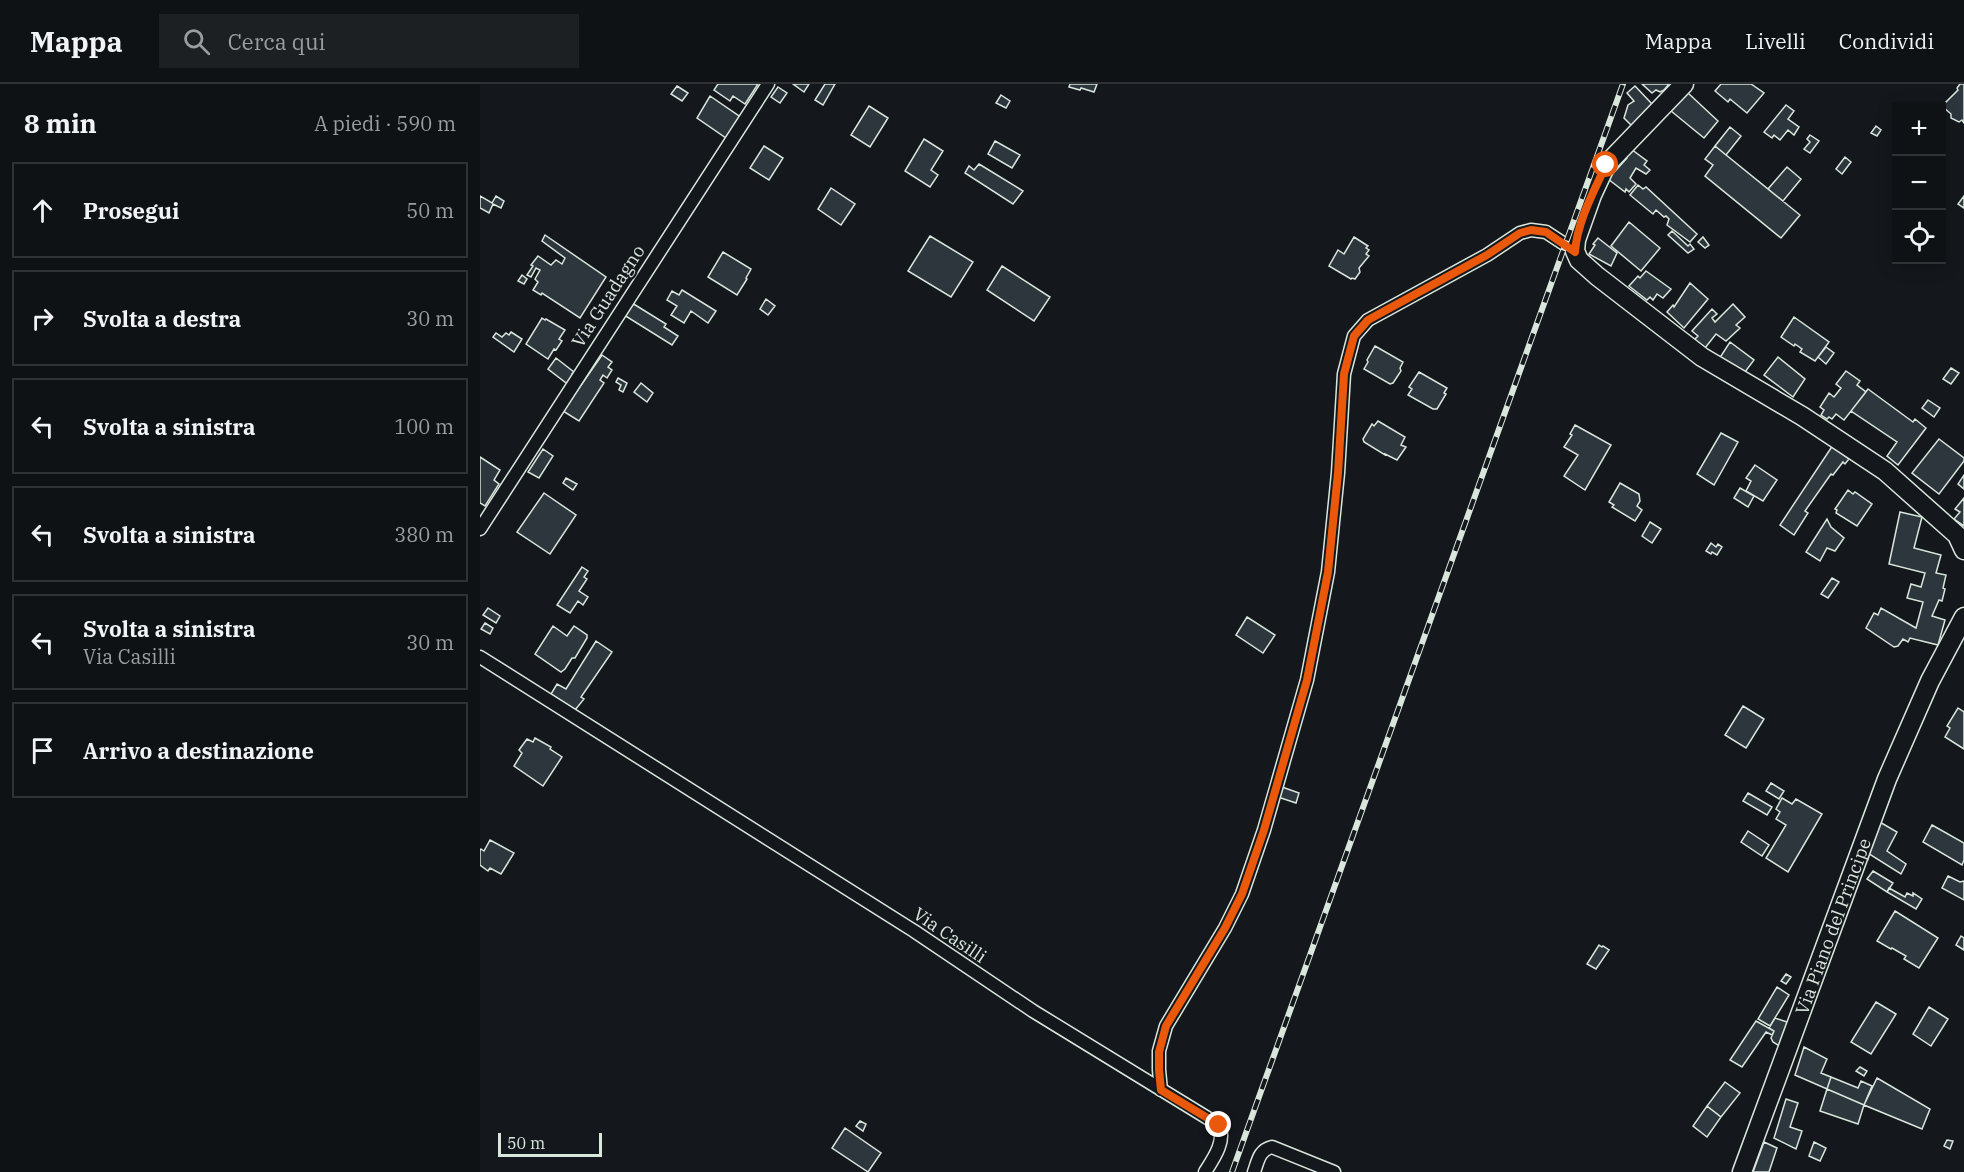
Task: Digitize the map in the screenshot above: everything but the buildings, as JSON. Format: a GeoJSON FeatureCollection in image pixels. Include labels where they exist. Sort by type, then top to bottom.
{"type":"FeatureCollection","features":[{"type":"Feature","properties":{"kind":"street","name":"Via Guadagno"},"geometry":{"type":"LineString","coordinates":[[480,529],[768,84]]}},
{"type":"Feature","properties":{"kind":"street"},"geometry":{"type":"LineString","coordinates":[[1575,252],[1576,240],[1592,195],[1606,165],[1684,84]]}},
{"type":"Feature","properties":{"kind":"street"},"geometry":{"type":"LineString","coordinates":[[1161,1090],[1159,1052],[1166,1026],[1220,938],[1242,894],[1264,830],[1307,680],[1328,572],[1338,473],[1344,374],[1354,336],[1368,320],[1487,255],[1520,233],[1531,230],[1546,232],[1575,252],[1579,260],[1598,276],[1702,357],[1802,416],[1885,471],[1957,535],[1964,550]]}},
{"type":"Feature","properties":{"kind":"street","name":"Via Piano del Principe"},"geometry":{"type":"LineString","coordinates":[[1742,1172],[1887,779],[1930,681],[1964,617]]}},
{"type":"Feature","properties":{"kind":"street","name":"Via Casilli"},"geometry":{"type":"LineString","coordinates":[[480,657],[914,931],[1033,1011],[1219,1125],[1222,1132],[1219,1146],[1205,1172]]}},
{"type":"Feature","properties":{"kind":"street"},"geometry":{"type":"LineString","coordinates":[[1254,1172],[1260,1154],[1266,1148],[1272,1147],[1334,1172]]}},
{"type":"Feature","properties":{"kind":"railway"},"geometry":{"type":"LineString","coordinates":[[1232,1172],[1623,84]]}},
{"type":"Feature","properties":{"kind":"route"},"geometry":{"type":"LineString","coordinates":[[1219,1125],[1161,1090],[1159,1052],[1166,1026],[1196,979],[1242,894],[1264,830],[1307,680],[1328,572],[1338,473],[1344,374],[1354,336],[1368,320],[1487,255],[1520,233],[1531,230],[1546,232],[1575,252],[1576,240],[1592,195],[1606,165]]}}]}
